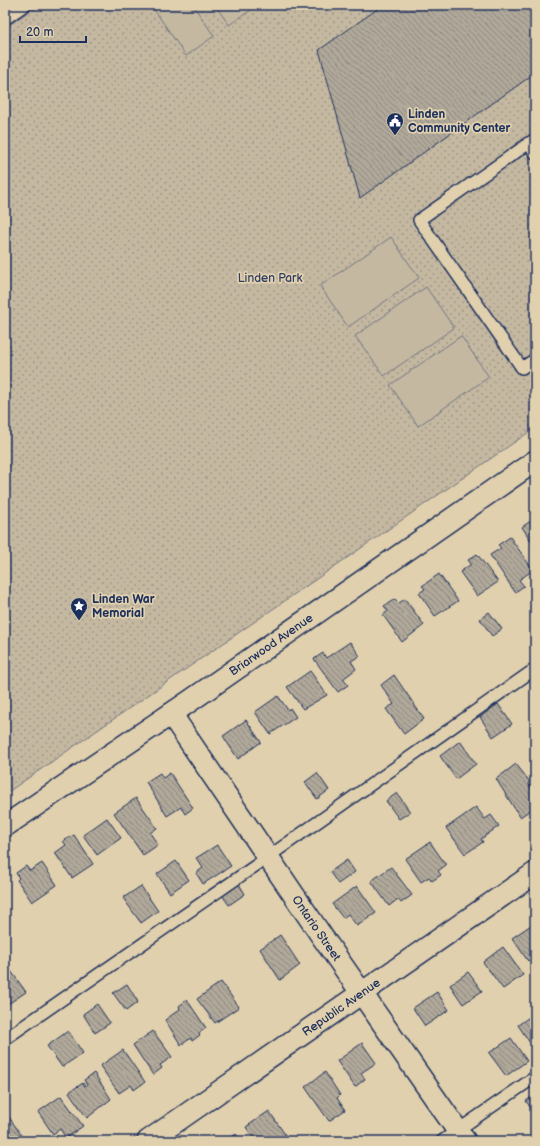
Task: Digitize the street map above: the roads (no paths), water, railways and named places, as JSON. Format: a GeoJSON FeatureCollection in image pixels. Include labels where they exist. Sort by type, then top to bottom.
{"type":"FeatureCollection","features":[{"type":"Feature","properties":{"kind":"street","name":"Briarwood Avenue"},"geometry":{"type":"LineString","coordinates":[[5,826],[171,714],[535,461]]}},
{"type":"Feature","properties":{"kind":"street","name":"Ontario Street"},"geometry":{"type":"LineString","coordinates":[[171,714],[362,994],[455,1137]]}},
{"type":"Feature","properties":{"kind":"street","name":"Republic Avenue"},"geometry":{"type":"LineString","coordinates":[[148,1141],[535,873]]}},
{"type":"Feature","properties":{"kind":"lane"},"geometry":{"type":"LineString","coordinates":[[5,19],[25,5]]}},
{"type":"Feature","properties":{"kind":"lane"},"geometry":{"type":"LineString","coordinates":[[535,153],[532,141],[419,220],[522,368],[535,359]]}},
{"type":"Feature","properties":{"kind":"lane"},"geometry":{"type":"LineString","coordinates":[[5,1039],[268,857],[535,669]]}},
{"type":"Feature","properties":{"kind":"lane"},"geometry":{"type":"LineString","coordinates":[[455,1137],[535,1076]]}},
{"type":"Feature","properties":{"kind":"place","name":"Linden Community Center"},"geometry":{"type":"Point","coordinates":[395,136]}},
{"type":"Feature","properties":{"kind":"place","name":"Linden War Memorial"},"geometry":{"type":"Point","coordinates":[79,621]}},
{"type":"Feature","properties":{"kind":"park label","name":"Linden Park"},"geometry":{"type":"Point","coordinates":[270,278]}}]}
